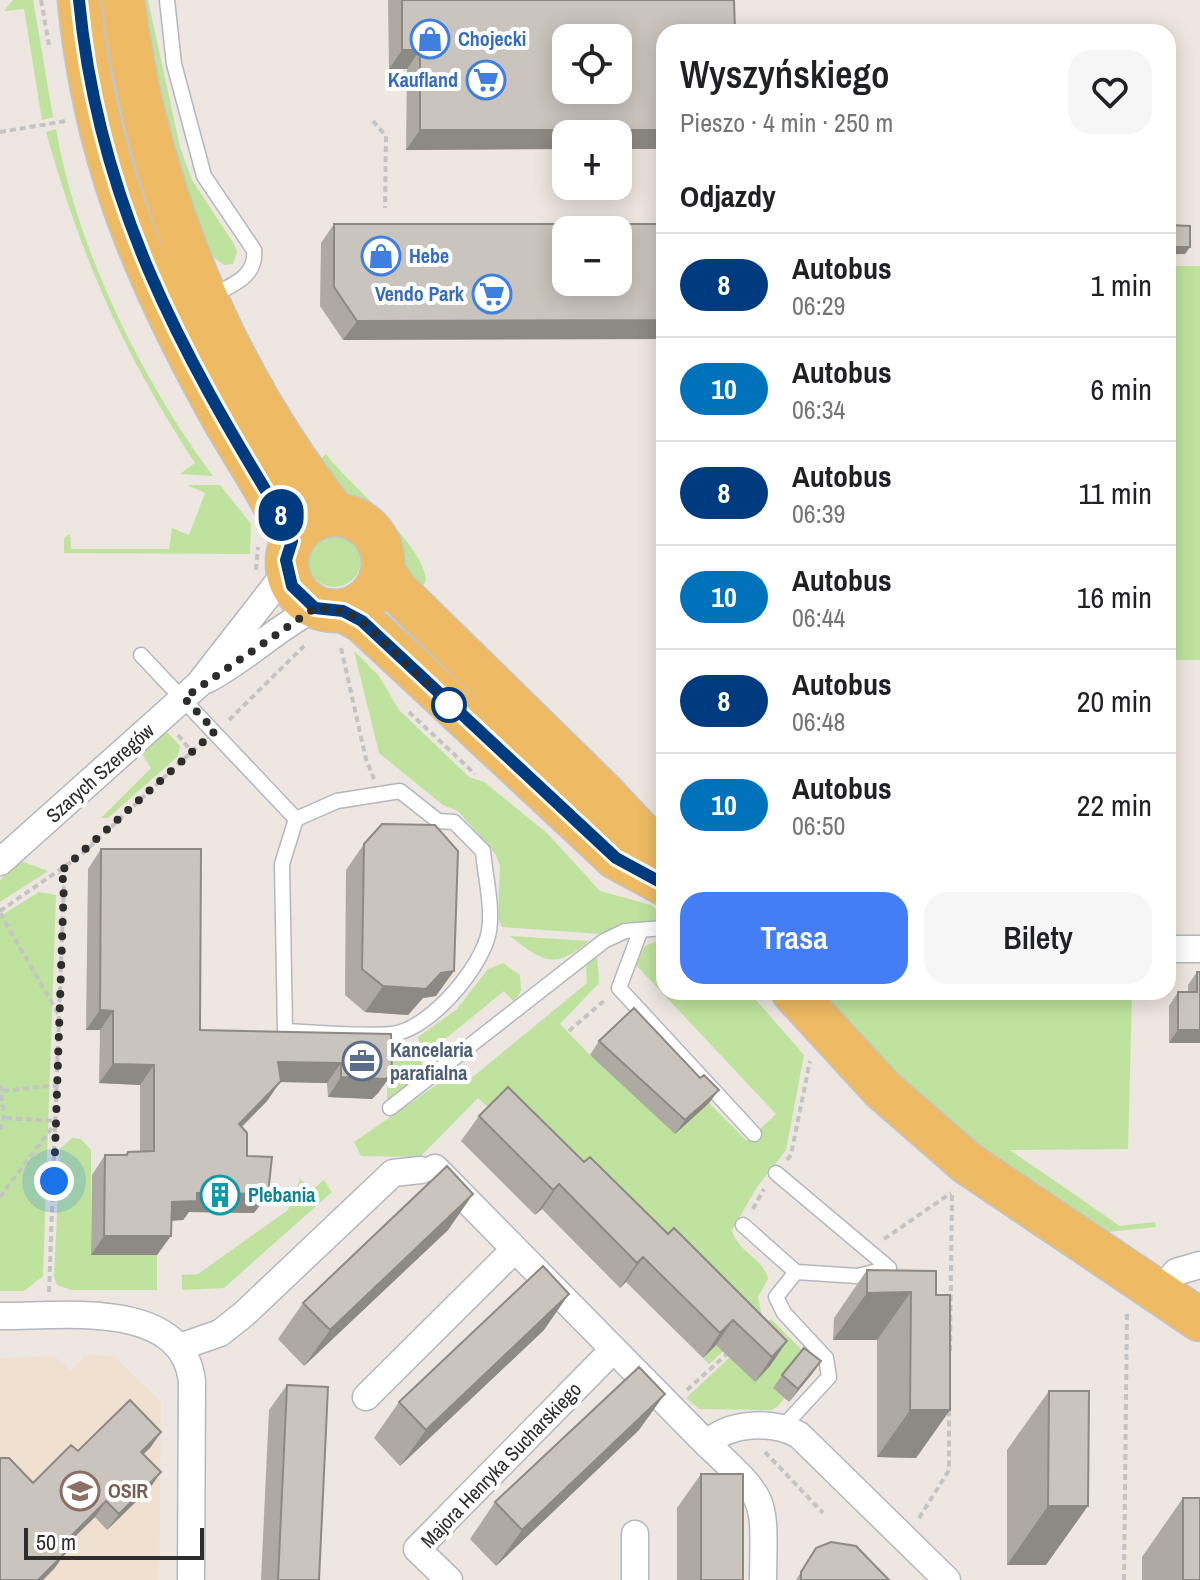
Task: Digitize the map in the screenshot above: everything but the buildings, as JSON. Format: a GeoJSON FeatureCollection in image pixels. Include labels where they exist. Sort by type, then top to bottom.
{"type":"FeatureCollection","features":[{"type":"Feature","properties":{"kind":"main road"},"geometry":{"type":"LineString","coordinates":[[79,0],[96,117],[137,248],[170,321],[282,517],[273,557],[292,586],[335,619],[362,621],[616,858],[656,880]]}},
{"type":"Feature","properties":{"kind":"main road"},"geometry":{"type":"LineString","coordinates":[[123,0],[130,54],[156,162],[180,232],[268,418],[298,467],[336,515]]}},
{"type":"Feature","properties":{"kind":"main road"},"geometry":{"type":"LineString","coordinates":[[273,557],[310,522],[336,515],[349,517],[371,532],[379,543],[383,570],[395,589],[656,850]]}},
{"type":"Feature","properties":{"kind":"main road"},"geometry":{"type":"LineString","coordinates":[[335,619],[374,592],[383,570]]}},
{"type":"Feature","properties":{"kind":"main road"},"geometry":{"type":"LineString","coordinates":[[800,1000],[882,1089],[967,1163],[1200,1320]]}},
{"type":"Feature","properties":{"kind":"street","name":"Szarych Szeregów"},"geometry":{"type":"LineString","coordinates":[[192,691],[273,557]]}},
{"type":"Feature","properties":{"kind":"street","name":"Szarych Szeregów"},"geometry":{"type":"LineString","coordinates":[[0,862],[192,691],[238,663],[281,629],[335,619]]}},
{"type":"Feature","properties":{"kind":"street"},"geometry":{"type":"LineString","coordinates":[[1176,949],[1200,949]]}},
{"type":"Feature","properties":{"kind":"street"},"geometry":{"type":"LineString","coordinates":[[180,1347],[220,1333],[244,1314],[393,1173],[428,1169],[753,1488],[761,1501],[763,1580]]}},
{"type":"Feature","properties":{"kind":"street"},"geometry":{"type":"LineString","coordinates":[[366,1397],[513,1251]]}},
{"type":"Feature","properties":{"kind":"street"},"geometry":{"type":"LineString","coordinates":[[1150,1287],[1176,1272],[1200,1265]]}},
{"type":"Feature","properties":{"kind":"street"},"geometry":{"type":"LineString","coordinates":[[0,1316],[116,1317],[150,1326],[180,1347],[190,1367],[192,1381],[191,1580]]}},
{"type":"Feature","properties":{"kind":"street","name":"Majora Henryka Sucharskiego"},"geometry":{"type":"LineString","coordinates":[[449,1580],[417,1549],[613,1350]]}},
{"type":"Feature","properties":{"kind":"street"},"geometry":{"type":"LineString","coordinates":[[707,1444],[726,1429],[782,1428],[799,1435],[947,1580]]}},
{"type":"Feature","properties":{"kind":"street"},"geometry":{"type":"LineString","coordinates":[[635,1534],[635,1580]]}},
{"type":"Feature","properties":{"kind":"lane"},"geometry":{"type":"LineString","coordinates":[[167,0],[174,64],[204,176],[254,250],[255,262],[248,275],[209,297]]}},
{"type":"Feature","properties":{"kind":"lane"},"geometry":{"type":"LineString","coordinates":[[141,655],[192,691],[215,731],[296,819]]}},
{"type":"Feature","properties":{"kind":"lane"},"geometry":{"type":"LineString","coordinates":[[400,791],[438,821],[454,822],[483,851],[490,927],[486,943],[460,986],[440,1007],[396,1033],[285,1031],[282,864],[296,819],[337,801],[381,794],[400,791]]}},
{"type":"Feature","properties":{"kind":"lane"},"geometry":{"type":"LineString","coordinates":[[390,1108],[604,941],[625,931],[656,929]]}},
{"type":"Feature","properties":{"kind":"lane"},"geometry":{"type":"LineString","coordinates":[[640,932],[619,988],[754,1134]]}},
{"type":"Feature","properties":{"kind":"lane"},"geometry":{"type":"LineString","coordinates":[[743,1225],[796,1272],[858,1276],[889,1268],[776,1173]]}},
{"type":"Feature","properties":{"kind":"lane"},"geometry":{"type":"LineString","coordinates":[[782,1428],[829,1377],[826,1358],[784,1313],[776,1297],[796,1272]]}},
{"type":"Feature","properties":{"kind":"path"},"geometry":{"type":"LineString","coordinates":[[0,132],[66,121]]}},
{"type":"Feature","properties":{"kind":"path"},"geometry":{"type":"LineString","coordinates":[[373,121],[386,136],[385,208]]}},
{"type":"Feature","properties":{"kind":"path"},"geometry":{"type":"LineString","coordinates":[[335,619],[366,759],[381,794]]}},
{"type":"Feature","properties":{"kind":"path"},"geometry":{"type":"LineString","coordinates":[[60,1017],[0,912],[59,873],[284,669],[290,657]]}},
{"type":"Feature","properties":{"kind":"path"},"geometry":{"type":"LineString","coordinates":[[171,728],[192,752]]}},
{"type":"Feature","properties":{"kind":"path"},"geometry":{"type":"LineString","coordinates":[[49,1301],[64,881],[59,873]]}},
{"type":"Feature","properties":{"kind":"path"},"geometry":{"type":"LineString","coordinates":[[569,1031],[619,988]]}},
{"type":"Feature","properties":{"kind":"path"},"geometry":{"type":"LineString","coordinates":[[0,1085],[4,1118],[0,1129]]}},
{"type":"Feature","properties":{"kind":"path"},"geometry":{"type":"LineString","coordinates":[[3,1091],[59,1085]]}},
{"type":"Feature","properties":{"kind":"path"},"geometry":{"type":"LineString","coordinates":[[4,1118],[57,1121]]}},
{"type":"Feature","properties":{"kind":"path"},"geometry":{"type":"LineString","coordinates":[[0,1197],[57,1121]]}},
{"type":"Feature","properties":{"kind":"path"},"geometry":{"type":"LineString","coordinates":[[950,1362],[953,1186]]}},
{"type":"Feature","properties":{"kind":"path"},"geometry":{"type":"LineString","coordinates":[[867,1250],[951,1193]]}},
{"type":"Feature","properties":{"kind":"path"},"geometry":{"type":"LineString","coordinates":[[1124,1580],[1127,1300],[1150,1287]]}},
{"type":"Feature","properties":{"kind":"path"},"geometry":{"type":"LineString","coordinates":[[680,1397],[736,1345]]}},
{"type":"Feature","properties":{"kind":"path"},"geometry":{"type":"LineString","coordinates":[[905,1539],[949,1470],[949,1393]]}},
{"type":"Feature","properties":{"kind":"path"},"geometry":{"type":"LineString","coordinates":[[763,1448],[823,1513]]}},
{"type":"Feature","properties":{"kind":"shaded area","name":"OSIR"},"geometry":{"type":"Polygon","coordinates":[[[85,1355],[113,1356],[161,1402],[159,1580],[0,1580],[0,1358],[54,1356],[71,1371],[85,1355]]]}},
{"type":"Feature","properties":{"kind":"green space"},"geometry":{"type":"Polygon","coordinates":[[[13,0],[33,0],[53,117],[42,120],[24,9],[4,11],[13,0]]]}},
{"type":"Feature","properties":{"kind":"green space"},"geometry":{"type":"Polygon","coordinates":[[[137,0],[148,0],[180,147],[192,180],[234,244],[237,252],[233,264],[224,265],[210,255],[191,214],[137,0]]]}},
{"type":"Feature","properties":{"kind":"green space"},"geometry":{"type":"Polygon","coordinates":[[[56,129],[79,220],[115,311],[161,398],[213,476],[180,474],[195,463],[146,382],[90,264],[46,132],[56,129]]]}},
{"type":"Feature","properties":{"kind":"green space"},"geometry":{"type":"Polygon","coordinates":[[[1176,266],[1200,266],[1200,660],[1176,660],[1176,266]]]}},
{"type":"Feature","properties":{"kind":"green space"},"geometry":{"type":"Polygon","coordinates":[[[326,454],[412,549],[422,565],[426,580],[419,593],[399,560],[384,520],[369,507],[340,491],[316,463],[326,454]]]}},
{"type":"Feature","properties":{"kind":"green space"},"geometry":{"type":"Polygon","coordinates":[[[187,485],[220,485],[251,524],[250,554],[64,553],[64,538],[70,534],[71,549],[169,549],[172,528],[189,535],[205,493],[187,485]]]}},
{"type":"Feature","properties":{"kind":"green space"},"geometry":{"type":"Polygon","coordinates":[[[334,533],[353,541],[361,560],[353,579],[334,587],[315,579],[307,560],[315,541],[334,533]]]}},
{"type":"Feature","properties":{"kind":"green space"},"geometry":{"type":"Polygon","coordinates":[[[354,651],[379,676],[399,710],[469,777],[484,782],[547,833],[600,891],[651,905],[656,909],[656,922],[625,922],[601,934],[502,927],[498,917],[500,866],[496,855],[458,811],[443,805],[379,753],[354,651]]]}},
{"type":"Feature","properties":{"kind":"green space"},"geometry":{"type":"Polygon","coordinates":[[[166,731],[180,746],[178,756],[108,818],[101,818],[151,768],[142,754],[166,731]]]}},
{"type":"Feature","properties":{"kind":"green space"},"geometry":{"type":"Polygon","coordinates":[[[21,861],[48,871],[0,902],[0,880],[21,861]]]}},
{"type":"Feature","properties":{"kind":"green space"},"geometry":{"type":"Polygon","coordinates":[[[39,892],[56,895],[43,1276],[24,1291],[0,1291],[0,916],[39,892]]]}},
{"type":"Feature","properties":{"kind":"green space"},"geometry":{"type":"Polygon","coordinates":[[[510,936],[589,941],[566,956],[548,959],[531,952],[510,936]]]}},
{"type":"Feature","properties":{"kind":"green space"},"geometry":{"type":"Polygon","coordinates":[[[656,941],[656,986],[636,965],[645,946],[656,941]]]}},
{"type":"Feature","properties":{"kind":"green space"},"geometry":{"type":"Polygon","coordinates":[[[597,953],[599,983],[560,1024],[590,1055],[709,1103],[747,1141],[776,1114],[669,1000],[756,1000],[804,1055],[786,1150],[757,1187],[732,1230],[739,1244],[761,1265],[768,1279],[758,1297],[762,1316],[709,1364],[703,1358],[731,1329],[478,1098],[420,1157],[361,1156],[354,1142],[451,1075],[463,1085],[587,983],[586,967],[597,953]]]}},
{"type":"Feature","properties":{"kind":"green space"},"geometry":{"type":"Polygon","coordinates":[[[503,963],[520,975],[521,991],[514,1002],[504,991],[444,1040],[452,1051],[446,1056],[420,1048],[418,1037],[456,1010],[488,969],[503,963]]]}},
{"type":"Feature","properties":{"kind":"green space"},"geometry":{"type":"Polygon","coordinates":[[[824,1000],[1132,1000],[1128,1149],[1010,1150],[1120,1226],[1155,1222],[1156,1227],[1098,1233],[1052,1202],[912,1094],[824,1000]]]}},
{"type":"Feature","properties":{"kind":"green space"},"geometry":{"type":"Polygon","coordinates":[[[395,1048],[418,1056],[425,1068],[423,1074],[387,1100],[387,1061],[395,1048]]]}},
{"type":"Feature","properties":{"kind":"green space"},"geometry":{"type":"Polygon","coordinates":[[[72,1138],[81,1139],[91,1150],[91,1255],[157,1255],[157,1290],[71,1290],[57,1285],[54,1277],[60,1149],[72,1138]]]}},
{"type":"Feature","properties":{"kind":"green space"},"geometry":{"type":"Polygon","coordinates":[[[300,1179],[312,1190],[324,1180],[332,1192],[224,1288],[182,1290],[182,1275],[198,1274],[288,1210],[300,1179]]]}},
{"type":"Feature","properties":{"kind":"green space"},"geometry":{"type":"Polygon","coordinates":[[[771,1319],[810,1358],[811,1367],[778,1406],[772,1410],[699,1409],[686,1398],[771,1319]]]}},
{"type":"Feature","properties":{"kind":"bus line","name":"8"},"geometry":{"type":"LineString","coordinates":[[79,0],[96,117],[111,173],[137,248],[170,321],[219,412],[282,517],[292,541],[286,560],[292,586],[302,599],[315,608],[343,611],[362,621],[616,858],[656,880]]}},
{"type":"Feature","properties":{"kind":"place","name":"Chojecki"},"geometry":{"type":"Point","coordinates":[430,39]}},
{"type":"Feature","properties":{"kind":"place","name":"Kaufland"},"geometry":{"type":"Point","coordinates":[486,80]}},
{"type":"Feature","properties":{"kind":"place","name":"Hebe"},"geometry":{"type":"Point","coordinates":[381,256]}},
{"type":"Feature","properties":{"kind":"place","name":"Vendo Park"},"geometry":{"type":"Point","coordinates":[492,294]}},
{"type":"Feature","properties":{"kind":"place","name":"Kancelaria parafialna"},"geometry":{"type":"Point","coordinates":[362,1061]}},
{"type":"Feature","properties":{"kind":"place","name":"Plebania"},"geometry":{"type":"Point","coordinates":[220,1195]}},
{"type":"Feature","properties":{"kind":"place","name":"OSIR"},"geometry":{"type":"Point","coordinates":[80,1491]}},
{"type":"Feature","properties":{"kind":"route"},"geometry":{"type":"LineString","coordinates":[[54,1181],[64,881],[59,873],[215,731],[184,698],[199,684],[238,663],[281,629],[315,608],[343,611],[362,621],[449,705]]}}]}
